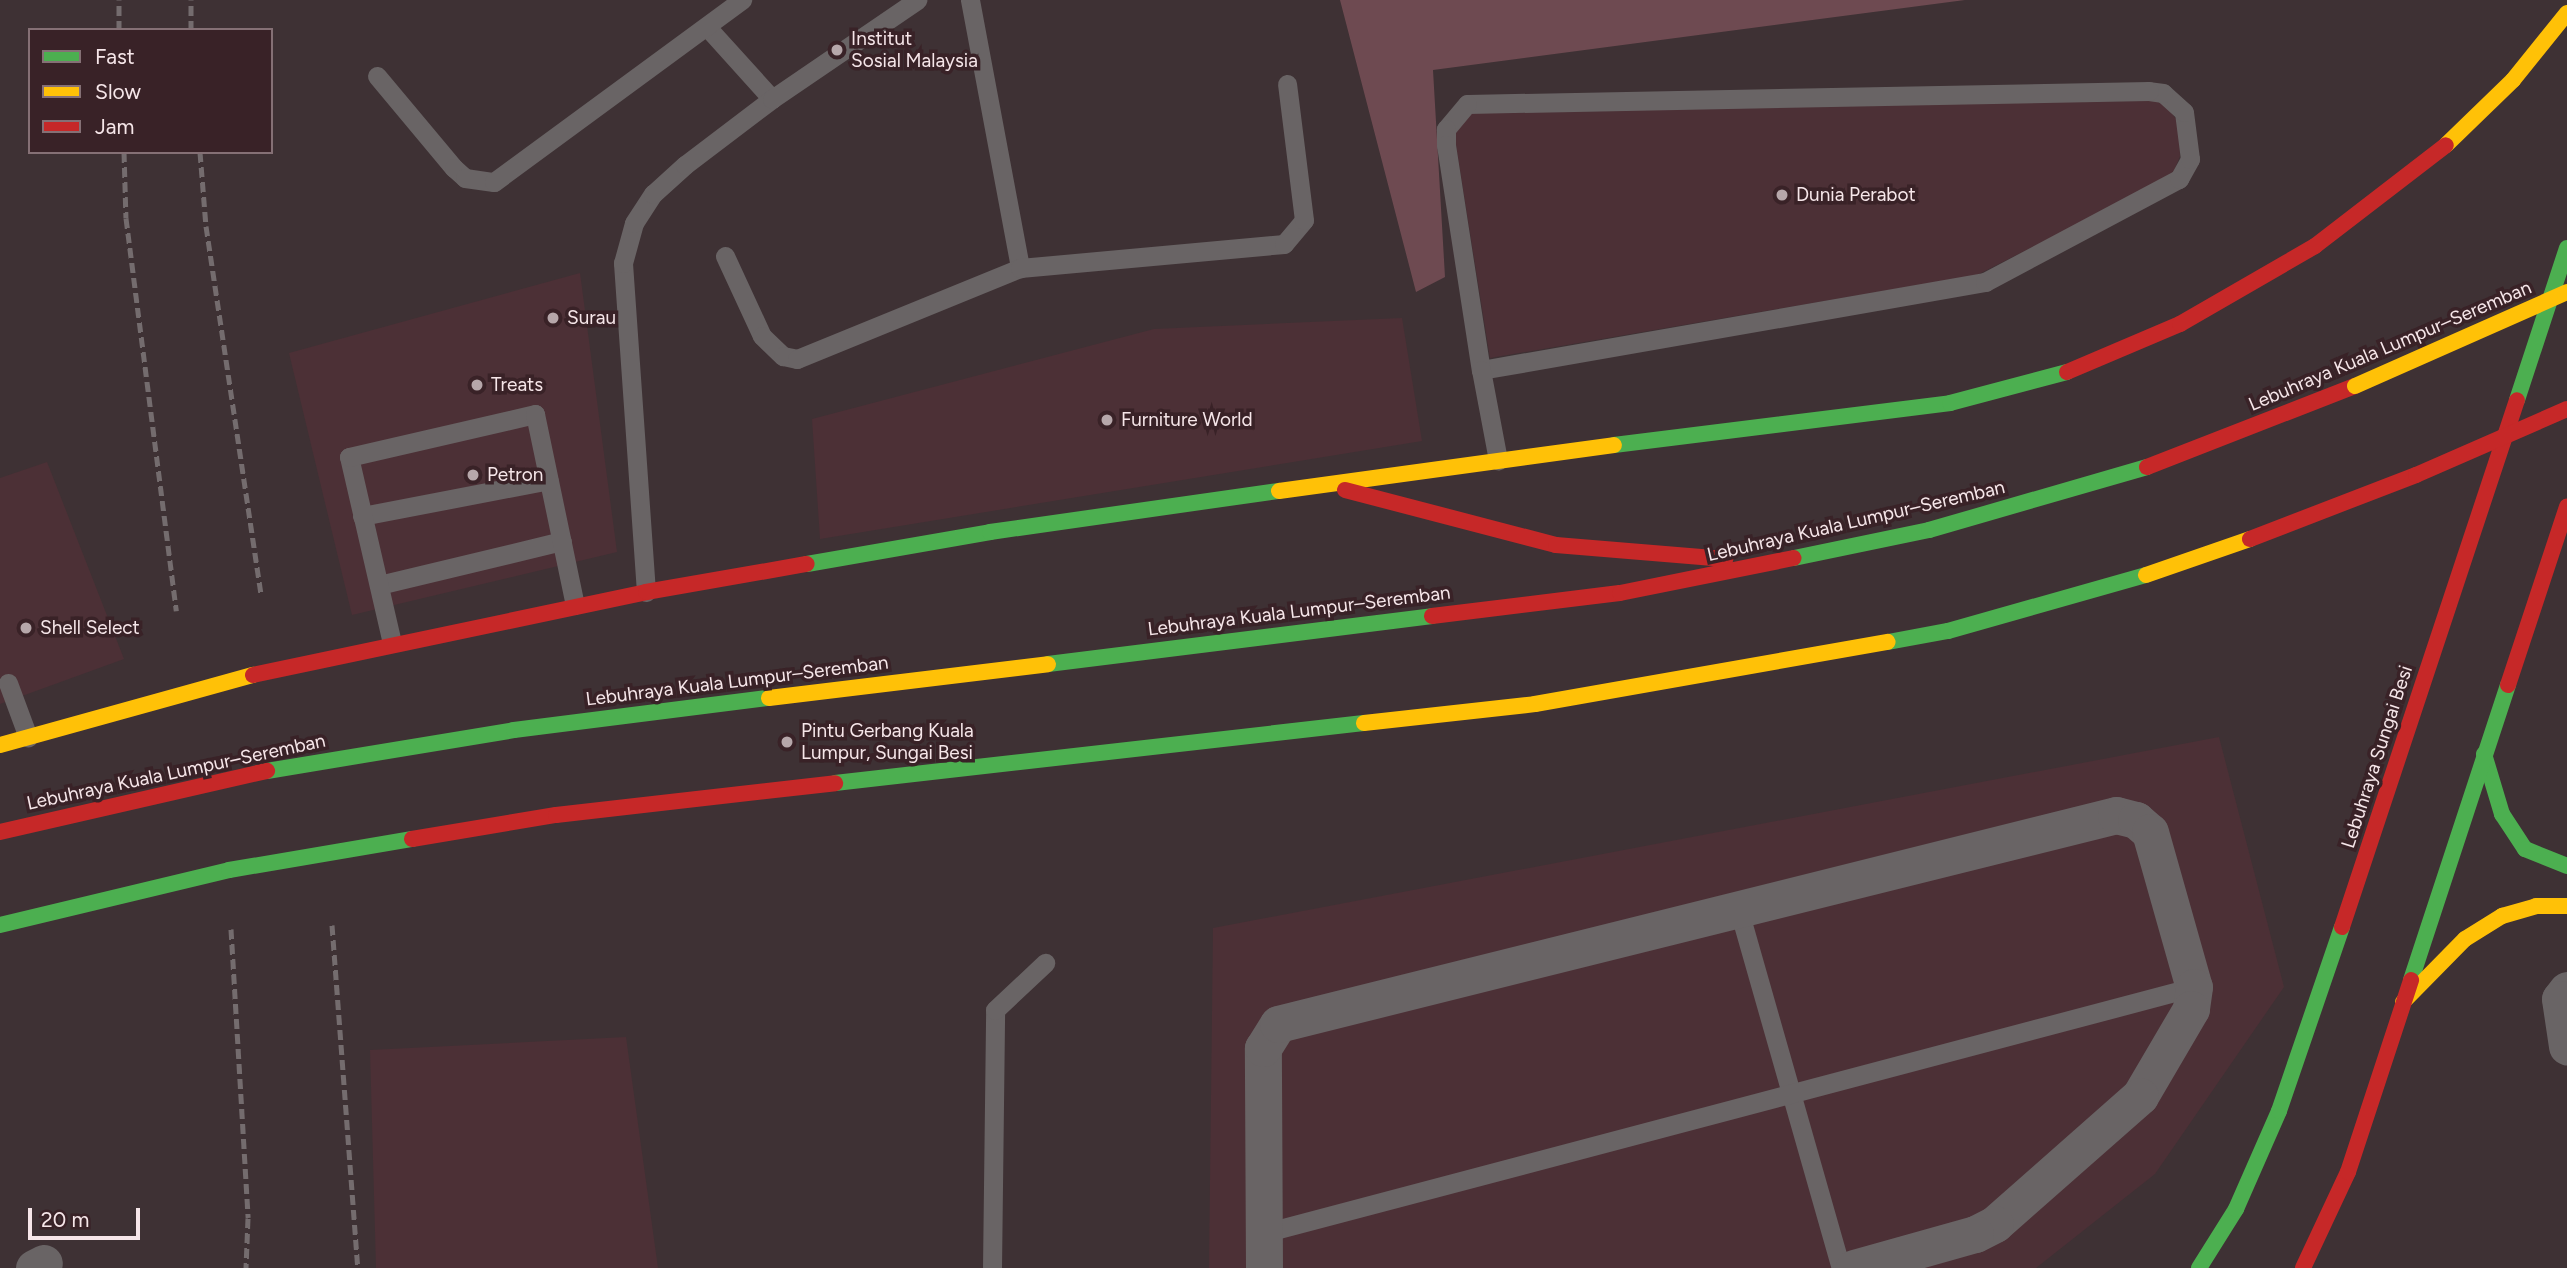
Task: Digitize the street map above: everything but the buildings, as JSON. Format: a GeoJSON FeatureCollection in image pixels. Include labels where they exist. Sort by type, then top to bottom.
{"type":"FeatureCollection","features":[{"type":"Feature","properties":{"kind":"main road"},"geometry":{"type":"LineString","coordinates":[[0,745],[264,672],[392,643],[646,592],[990,532],[1498,460],[1950,403],[2018,388],[2099,361],[2240,292],[2383,198],[2446,145],[2513,80],[2567,13]]}},
{"type":"Feature","properties":{"kind":"main road","name":"Lebuhraya Sungai Besi"},"geometry":{"type":"LineString","coordinates":[[2199,1268],[2236,1209],[2314,1013],[2567,248]]}},
{"type":"Feature","properties":{"kind":"main road","name":"Lebuhraya Kuala Lumpur–Seremban"},"geometry":{"type":"LineString","coordinates":[[0,832],[246,775],[514,730],[1620,593],[1774,563],[1929,530],[2118,478],[2356,386],[2567,292]]}},
{"type":"Feature","properties":{"kind":"main road"},"geometry":{"type":"LineString","coordinates":[[0,925],[229,870],[556,815],[1549,701],[1948,631],[2106,589],[2250,539],[2416,475],[2567,410]]}},
{"type":"Feature","properties":{"kind":"main road"},"geometry":{"type":"LineString","coordinates":[[1329,486],[1556,545],[1774,563]]}},
{"type":"Feature","properties":{"kind":"main road"},"geometry":{"type":"LineString","coordinates":[[2303,1268],[2348,1172],[2567,507]]}},
{"type":"Feature","properties":{"kind":"main road"},"geometry":{"type":"LineString","coordinates":[[2484,754],[2502,814],[2525,849],[2567,866]]}},
{"type":"Feature","properties":{"kind":"main road"},"geometry":{"type":"LineString","coordinates":[[2403,1002],[2465,939],[2502,916],[2536,906],[2567,906]]}},
{"type":"Feature","properties":{"kind":"street"},"geometry":{"type":"LineString","coordinates":[[1264,1251],[1263,1048],[1278,1024],[2116,814],[2136,820],[2150,832],[2194,987],[2191,1009],[2140,1096],[1996,1224],[1975,1234],[1854,1268]]}},
{"type":"Feature","properties":{"kind":"street"},"geometry":{"type":"LineString","coordinates":[[2567,990],[2560,999],[2567,1046]]}},
{"type":"Feature","properties":{"kind":"lane"},"geometry":{"type":"LineString","coordinates":[[377,76],[454,169],[472,180],[494,182],[742,0]]}},
{"type":"Feature","properties":{"kind":"lane"},"geometry":{"type":"LineString","coordinates":[[646,592],[623,263],[634,223],[653,194],[772,99],[917,0]]}},
{"type":"Feature","properties":{"kind":"lane"},"geometry":{"type":"LineString","coordinates":[[970,0],[1020,268]]}},
{"type":"Feature","properties":{"kind":"lane"},"geometry":{"type":"LineString","coordinates":[[707,27],[772,99]]}},
{"type":"Feature","properties":{"kind":"lane"},"geometry":{"type":"LineString","coordinates":[[725,256],[762,336],[783,356],[797,359],[1020,268],[1284,244],[1304,220],[1287,84]]}},
{"type":"Feature","properties":{"kind":"lane"},"geometry":{"type":"LineString","coordinates":[[1481,370],[1985,282],[2179,179],[2190,159],[2184,112],[2163,93],[2148,91],[1467,104],[1446,129],[1446,145],[1481,370],[1498,460]]}},
{"type":"Feature","properties":{"kind":"lane"},"geometry":{"type":"LineString","coordinates":[[392,643],[349,457],[536,414],[575,605]]}},
{"type":"Feature","properties":{"kind":"lane"},"geometry":{"type":"LineString","coordinates":[[362,516],[549,480]]}},
{"type":"Feature","properties":{"kind":"lane"},"geometry":{"type":"LineString","coordinates":[[379,585],[562,541]]}},
{"type":"Feature","properties":{"kind":"lane"},"geometry":{"type":"LineString","coordinates":[[8,683],[28,737]]}},
{"type":"Feature","properties":{"kind":"lane"},"geometry":{"type":"LineString","coordinates":[[1738,907],[1841,1268]]}},
{"type":"Feature","properties":{"kind":"lane"},"geometry":{"type":"LineString","coordinates":[[992,1268],[995,1010],[1045,963]]}},
{"type":"Feature","properties":{"kind":"lane"},"geometry":{"type":"LineString","coordinates":[[1264,1251],[1791,1094],[2194,987]]}},
{"type":"Feature","properties":{"kind":"shaded area"},"geometry":{"type":"Polygon","coordinates":[[[1340,0],[1965,0],[1433,70],[1445,277],[1416,292],[1340,0]]]}},
{"type":"Feature","properties":{"kind":"shaded area","name":"Dunia Perabot"},"geometry":{"type":"Polygon","coordinates":[[[2161,99],[2179,123],[2180,156],[2174,171],[2161,182],[1977,275],[1490,358],[1456,145],[1455,129],[1474,109],[2161,99]]]}},
{"type":"Feature","properties":{"kind":"shaded area"},"geometry":{"type":"Polygon","coordinates":[[[580,273],[617,552],[352,615],[289,353],[580,273]]]}},
{"type":"Feature","properties":{"kind":"shaded area","name":"Furniture World"},"geometry":{"type":"Polygon","coordinates":[[[1402,318],[1422,441],[820,539],[812,419],[1154,329],[1402,318]]]}},
{"type":"Feature","properties":{"kind":"shaded area"},"geometry":{"type":"Polygon","coordinates":[[[47,462],[124,659],[0,704],[0,478],[47,462]]]}},
{"type":"Feature","properties":{"kind":"shaded area"},"geometry":{"type":"Polygon","coordinates":[[[2219,737],[2284,987],[2155,1174],[2036,1268],[1209,1268],[1213,928],[2219,737]]]}},
{"type":"Feature","properties":{"kind":"shaded area"},"geometry":{"type":"Polygon","coordinates":[[[626,1037],[658,1268],[376,1268],[370,1050],[626,1037]]]}},
{"type":"Feature","properties":{"kind":"railway"},"geometry":{"type":"LineString","coordinates":[[119,0],[119,28]]}},
{"type":"Feature","properties":{"kind":"railway"},"geometry":{"type":"LineString","coordinates":[[191,0],[191,28]]}},
{"type":"Feature","properties":{"kind":"railway"},"geometry":{"type":"LineString","coordinates":[[124,154],[126,218],[176,611]]}},
{"type":"Feature","properties":{"kind":"railway"},"geometry":{"type":"LineString","coordinates":[[200,154],[206,226],[261,596]]}},
{"type":"Feature","properties":{"kind":"railway"},"geometry":{"type":"LineString","coordinates":[[332,925],[358,1268]]}},
{"type":"Feature","properties":{"kind":"railway"},"geometry":{"type":"LineString","coordinates":[[231,929],[248,1218],[246,1268]]}},
{"type":"Feature","properties":{"kind":"traffic: fast"},"geometry":{"type":"LineString","coordinates":[[2517,400],[2567,248]]}},
{"type":"Feature","properties":{"kind":"traffic: fast"},"geometry":{"type":"LineString","coordinates":[[1614,445],[1950,403],[2067,372]]}},
{"type":"Feature","properties":{"kind":"traffic: fast"},"geometry":{"type":"LineString","coordinates":[[1794,558],[1929,530],[2147,467]]}},
{"type":"Feature","properties":{"kind":"traffic: fast"},"geometry":{"type":"LineString","coordinates":[[807,564],[990,532],[1279,491]]}},
{"type":"Feature","properties":{"kind":"traffic: fast"},"geometry":{"type":"LineString","coordinates":[[1888,642],[1948,631],[2146,575]]}},
{"type":"Feature","properties":{"kind":"traffic: fast"},"geometry":{"type":"LineString","coordinates":[[1048,664],[1432,616]]}},
{"type":"Feature","properties":{"kind":"traffic: fast"},"geometry":{"type":"LineString","coordinates":[[2411,980],[2508,685]]}},
{"type":"Feature","properties":{"kind":"traffic: fast"},"geometry":{"type":"LineString","coordinates":[[267,771],[514,730],[769,698]]}},
{"type":"Feature","properties":{"kind":"traffic: fast"},"geometry":{"type":"LineString","coordinates":[[835,783],[1364,723]]}},
{"type":"Feature","properties":{"kind":"traffic: fast"},"geometry":{"type":"LineString","coordinates":[[2484,754],[2502,814],[2525,849],[2567,866]]}},
{"type":"Feature","properties":{"kind":"traffic: fast"},"geometry":{"type":"LineString","coordinates":[[0,925],[229,870],[412,839]]}},
{"type":"Feature","properties":{"kind":"traffic: fast"},"geometry":{"type":"LineString","coordinates":[[2199,1268],[2236,1209],[2279,1111],[2342,927]]}},
{"type":"Feature","properties":{"kind":"traffic: slow"},"geometry":{"type":"LineString","coordinates":[[2446,145],[2513,80],[2567,13]]}},
{"type":"Feature","properties":{"kind":"traffic: slow"},"geometry":{"type":"LineString","coordinates":[[2355,386],[2567,292]]}},
{"type":"Feature","properties":{"kind":"traffic: slow"},"geometry":{"type":"LineString","coordinates":[[1279,491],[1614,445]]}},
{"type":"Feature","properties":{"kind":"traffic: slow"},"geometry":{"type":"LineString","coordinates":[[2146,575],[2250,539]]}},
{"type":"Feature","properties":{"kind":"traffic: slow"},"geometry":{"type":"LineString","coordinates":[[1364,723],[1535,704],[1888,642]]}},
{"type":"Feature","properties":{"kind":"traffic: slow"},"geometry":{"type":"LineString","coordinates":[[769,698],[1048,664]]}},
{"type":"Feature","properties":{"kind":"traffic: slow"},"geometry":{"type":"LineString","coordinates":[[0,745],[253,675]]}},
{"type":"Feature","properties":{"kind":"traffic: slow"},"geometry":{"type":"LineString","coordinates":[[2403,1002],[2465,939],[2502,916],[2536,906],[2567,906]]}},
{"type":"Feature","properties":{"kind":"traffic: jam"},"geometry":{"type":"LineString","coordinates":[[2067,372],[2180,324],[2315,246],[2446,145]]}},
{"type":"Feature","properties":{"kind":"traffic: jam"},"geometry":{"type":"LineString","coordinates":[[2147,467],[2355,386]]}},
{"type":"Feature","properties":{"kind":"traffic: jam"},"geometry":{"type":"LineString","coordinates":[[2342,927],[2517,400]]}},
{"type":"Feature","properties":{"kind":"traffic: jam"},"geometry":{"type":"LineString","coordinates":[[2250,539],[2416,475],[2567,409]]}},
{"type":"Feature","properties":{"kind":"traffic: jam"},"geometry":{"type":"LineString","coordinates":[[1345,490],[1556,545],[1725,559]]}},
{"type":"Feature","properties":{"kind":"traffic: jam"},"geometry":{"type":"LineString","coordinates":[[2508,685],[2567,507]]}},
{"type":"Feature","properties":{"kind":"traffic: jam"},"geometry":{"type":"LineString","coordinates":[[1432,616],[1620,593],[1794,558]]}},
{"type":"Feature","properties":{"kind":"traffic: jam"},"geometry":{"type":"LineString","coordinates":[[253,675],[646,592],[807,564]]}},
{"type":"Feature","properties":{"kind":"traffic: jam"},"geometry":{"type":"LineString","coordinates":[[0,832],[267,771]]}},
{"type":"Feature","properties":{"kind":"traffic: jam"},"geometry":{"type":"LineString","coordinates":[[412,839],[556,815],[835,783]]}},
{"type":"Feature","properties":{"kind":"traffic: jam"},"geometry":{"type":"LineString","coordinates":[[2303,1268],[2348,1172],[2411,980]]}},
{"type":"Feature","properties":{"kind":"place","name":"Institut Sosial Malaysia"},"geometry":{"type":"Point","coordinates":[837,50]}},
{"type":"Feature","properties":{"kind":"place","name":"Dunia Perabot"},"geometry":{"type":"Point","coordinates":[1782,195]}},
{"type":"Feature","properties":{"kind":"place","name":"Surau"},"geometry":{"type":"Point","coordinates":[553,318]}},
{"type":"Feature","properties":{"kind":"place","name":"Treats"},"geometry":{"type":"Point","coordinates":[477,385]}},
{"type":"Feature","properties":{"kind":"place","name":"Furniture World"},"geometry":{"type":"Point","coordinates":[1107,420]}},
{"type":"Feature","properties":{"kind":"place","name":"Petron"},"geometry":{"type":"Point","coordinates":[473,475]}},
{"type":"Feature","properties":{"kind":"place","name":"Shell Select"},"geometry":{"type":"Point","coordinates":[26,628]}},
{"type":"Feature","properties":{"kind":"place","name":"Pintu Gerbang Kuala Lumpur, Sungai Besi"},"geometry":{"type":"Point","coordinates":[787,742]}}]}
